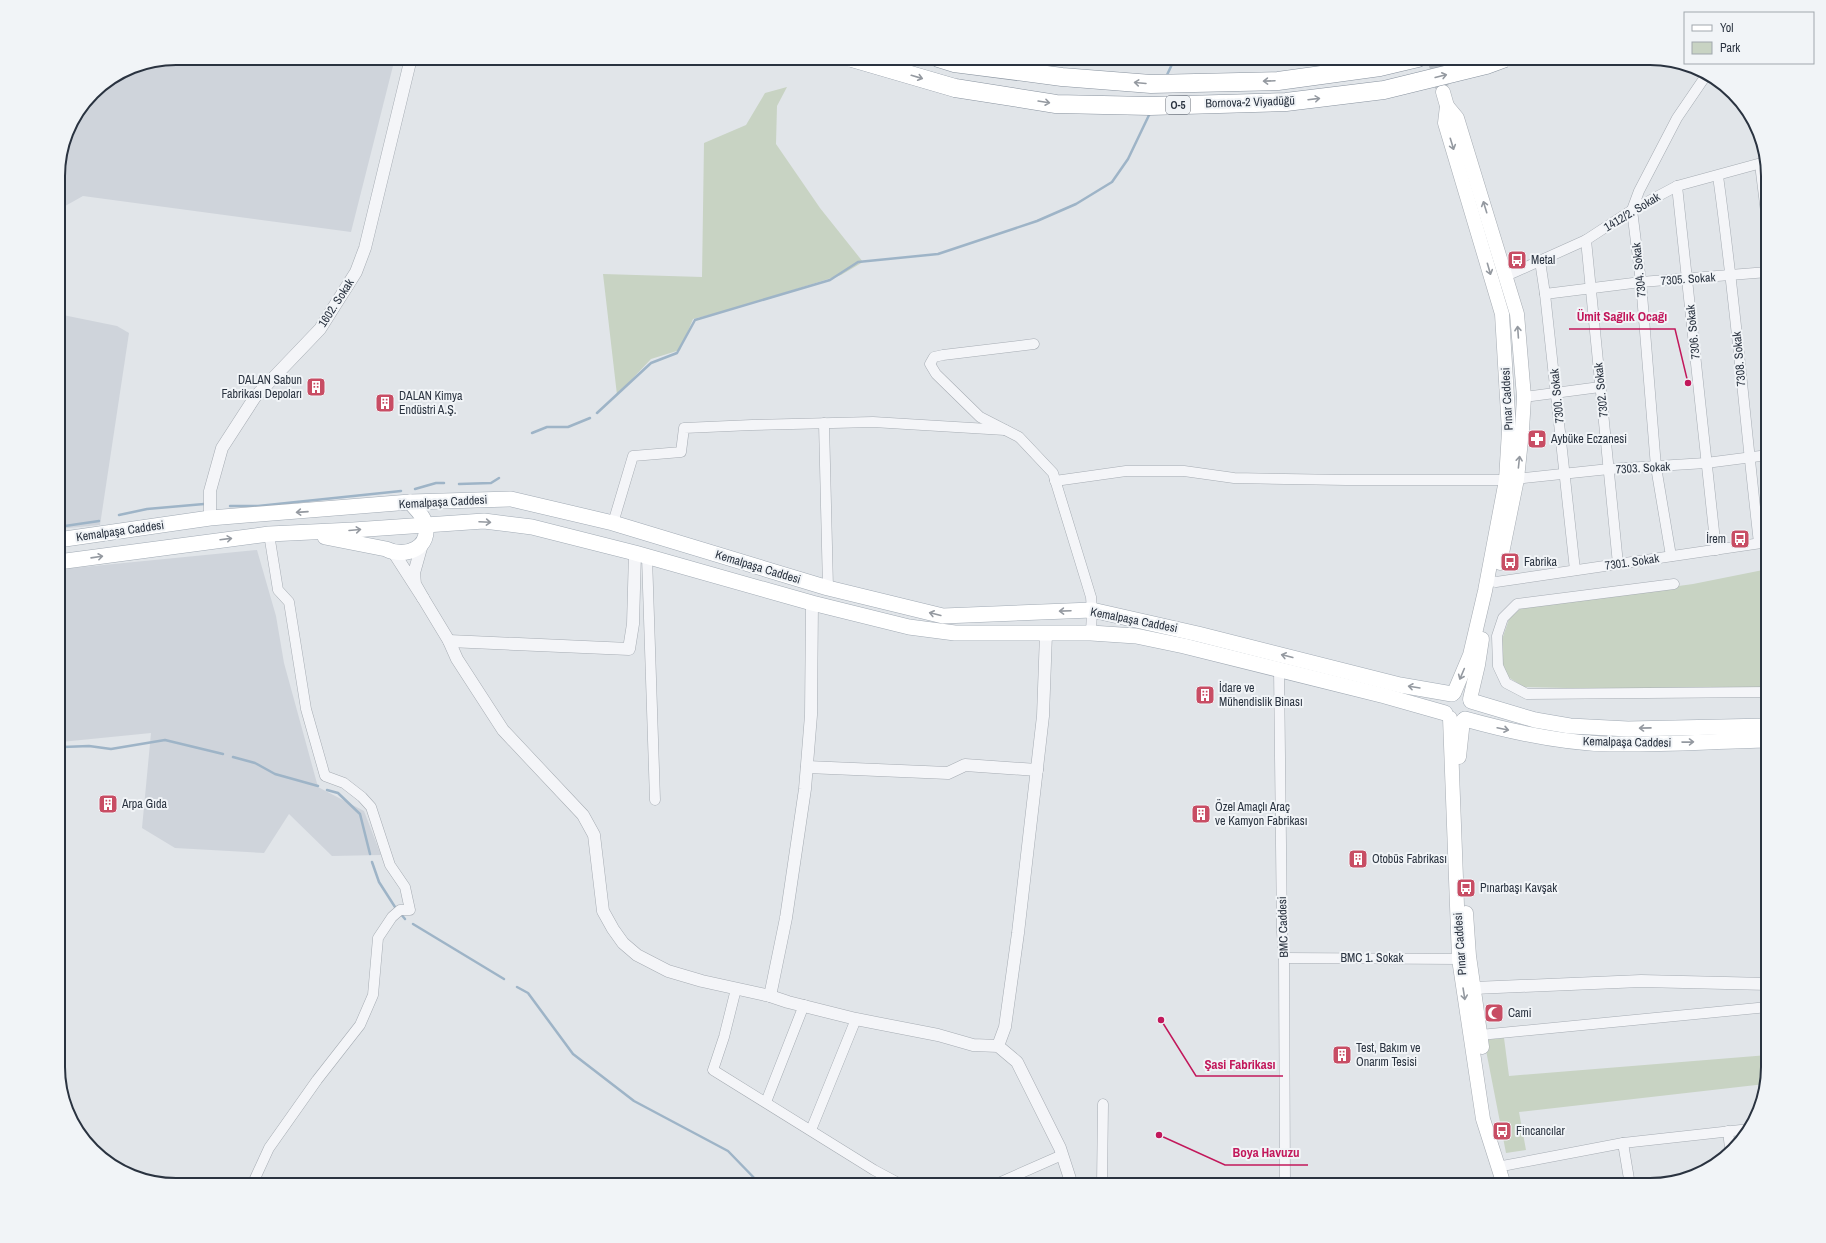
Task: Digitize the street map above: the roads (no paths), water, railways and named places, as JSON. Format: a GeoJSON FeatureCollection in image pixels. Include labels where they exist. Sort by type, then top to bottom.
{"type":"FeatureCollection","features":[{"type":"Feature","properties":{"kind":"highway","name":"Bornova-2 Viyadüğü"},"geometry":{"type":"LineString","coordinates":[[876,65],[955,88],[1056,104],[1150,106],[1286,102],[1384,90],[1486,65]]}},
{"type":"Feature","properties":{"kind":"highway","name":"Bornova-2 Viyadüğü"},"geometry":{"type":"LineString","coordinates":[[969,65],[1062,77],[1151,84],[1278,81],[1388,65]]}},
{"type":"Feature","properties":{"kind":"main road","name":"Pınar Caddesi"},"geometry":{"type":"LineString","coordinates":[[1443,92],[1447,106],[1446,123],[1502,314],[1512,480]]}},
{"type":"Feature","properties":{"kind":"main road","name":"Pınar Caddesi"},"geometry":{"type":"LineString","coordinates":[[1447,106],[1458,118],[1517,314],[1524,397],[1522,430],[1492,581],[1470,655],[1453,694]]}},
{"type":"Feature","properties":{"kind":"main road","name":"Kemalpaşa Caddesi"},"geometry":{"type":"LineString","coordinates":[[65,539],[210,518],[404,503],[512,499],[613,523],[828,588],[943,616],[1092,610],[1198,634],[1400,685],[1453,694],[1463,693],[1470,700],[1535,720],[1570,726],[1628,729],[1761,726]]}},
{"type":"Feature","properties":{"kind":"main road"},"geometry":{"type":"LineString","coordinates":[[299,532],[402,554],[411,552],[418,548],[423,541],[426,533],[426,524],[423,517],[404,503],[389,507],[382,512],[378,520],[376,528],[377,536],[390,551]]}},
{"type":"Feature","properties":{"kind":"main road","name":"Kemalpaşa Caddesi"},"geometry":{"type":"LineString","coordinates":[[65,561],[269,534],[484,521],[532,527],[641,555],[812,603],[909,627],[955,633],[1091,633],[1136,636],[1178,644],[1279,669],[1385,696],[1498,728],[1561,740],[1609,744],[1761,740]]}},
{"type":"Feature","properties":{"kind":"main road"},"geometry":{"type":"LineString","coordinates":[[1453,694],[1445,702],[1456,717],[1472,711],[1470,700],[1478,665],[1492,581]]}},
{"type":"Feature","properties":{"kind":"main road","name":"Pınar Caddesi"},"geometry":{"type":"LineString","coordinates":[[1456,717],[1459,959],[1483,1119],[1501,1178]]}},
{"type":"Feature","properties":{"kind":"main road","name":"Pınar Caddesi"},"geometry":{"type":"LineString","coordinates":[[1456,717],[1460,745],[1458,779],[1469,956],[1497,1167]]}},
{"type":"Feature","properties":{"kind":"street","name":"1602. Sokak"},"geometry":{"type":"LineString","coordinates":[[210,518],[210,491],[222,448],[255,397],[320,329],[356,272],[365,248],[409,65]]}},
{"type":"Feature","properties":{"kind":"street","name":"7304. Sokak"},"geometry":{"type":"LineString","coordinates":[[1671,556],[1656,467],[1641,282],[1632,210],[1639,191],[1677,118],[1704,79]]}},
{"type":"Feature","properties":{"kind":"street","name":"1412/2. Sokak"},"geometry":{"type":"LineString","coordinates":[[1506,276],[1586,240],[1632,210],[1677,186],[1760,164]]}},
{"type":"Feature","properties":{"kind":"street","name":"7308. Sokak"},"geometry":{"type":"LineString","coordinates":[[1718,176],[1732,276],[1749,457],[1761,525]]}},
{"type":"Feature","properties":{"kind":"street","name":"7306. Sokak"},"geometry":{"type":"LineString","coordinates":[[1677,186],[1716,550]]}},
{"type":"Feature","properties":{"kind":"street","name":"7302. Sokak"},"geometry":{"type":"LineString","coordinates":[[1586,240],[1618,564]]}},
{"type":"Feature","properties":{"kind":"street"},"geometry":{"type":"LineString","coordinates":[[1540,262],[1545,294]]}},
{"type":"Feature","properties":{"kind":"street","name":"7305. Sokak"},"geometry":{"type":"LineString","coordinates":[[1545,294],[1641,282],[1761,273]]}},
{"type":"Feature","properties":{"kind":"street","name":"7300. Sokak"},"geometry":{"type":"LineString","coordinates":[[1545,294],[1576,570]]}},
{"type":"Feature","properties":{"kind":"street"},"geometry":{"type":"LineString","coordinates":[[1034,344],[943,355],[934,357],[930,364],[936,374],[980,417],[1019,437],[1052,473],[1091,598],[1091,633]]}},
{"type":"Feature","properties":{"kind":"street"},"geometry":{"type":"LineString","coordinates":[[1524,397],[1600,387]]}},
{"type":"Feature","properties":{"kind":"street"},"geometry":{"type":"LineString","coordinates":[[613,523],[633,456],[681,452],[684,428],[872,422],[1005,430]]}},
{"type":"Feature","properties":{"kind":"street"},"geometry":{"type":"LineString","coordinates":[[824,423],[828,588]]}},
{"type":"Feature","properties":{"kind":"street","name":"7303. Sokak"},"geometry":{"type":"LineString","coordinates":[[1055,481],[1126,471],[1184,471],[1234,478],[1512,480],[1609,470],[1706,463],[1761,456]]}},
{"type":"Feature","properties":{"kind":"street"},"geometry":{"type":"LineString","coordinates":[[255,1178],[269,1148],[317,1080],[360,1025],[374,995],[378,938],[392,917],[400,910],[410,910],[405,887],[390,866],[371,807],[362,797],[344,783],[325,776],[306,709],[289,602],[278,590],[269,534]]}},
{"type":"Feature","properties":{"kind":"street"},"geometry":{"type":"LineString","coordinates":[[422,598],[414,584],[414,573],[423,541]]}},
{"type":"Feature","properties":{"kind":"street","name":"7301. Sokak"},"geometry":{"type":"LineString","coordinates":[[1492,581],[1761,542]]}},
{"type":"Feature","properties":{"kind":"street"},"geometry":{"type":"LineString","coordinates":[[390,551],[450,641],[457,658],[503,730],[583,815],[594,835],[603,911],[623,943],[637,955],[668,971],[856,1019],[938,1035],[973,1045],[998,1046],[1017,1062],[1062,1155],[1070,1178]]}},
{"type":"Feature","properties":{"kind":"street"},"geometry":{"type":"LineString","coordinates":[[450,641],[629,649],[641,555]]}},
{"type":"Feature","properties":{"kind":"street"},"geometry":{"type":"LineString","coordinates":[[641,555],[655,800]]}},
{"type":"Feature","properties":{"kind":"street"},"geometry":{"type":"LineString","coordinates":[[1674,584],[1517,604],[1503,618],[1497,636],[1498,666],[1506,683],[1526,694],[1761,692]]}},
{"type":"Feature","properties":{"kind":"street"},"geometry":{"type":"LineString","coordinates":[[770,996],[786,918],[805,789],[811,714],[812,603]]}},
{"type":"Feature","properties":{"kind":"street"},"geometry":{"type":"LineString","coordinates":[[998,1046],[1005,1027],[1037,770],[1043,716],[1046,634]]}},
{"type":"Feature","properties":{"kind":"street","name":"BMC Caddesi"},"geometry":{"type":"LineString","coordinates":[[1279,669],[1282,932],[1284,958],[1285,1178]]}},
{"type":"Feature","properties":{"kind":"street"},"geometry":{"type":"LineString","coordinates":[[807,767],[948,773],[965,765],[1037,770]]}},
{"type":"Feature","properties":{"kind":"street","name":"BMC 1. Sokak"},"geometry":{"type":"LineString","coordinates":[[1284,958],[1459,959]]}},
{"type":"Feature","properties":{"kind":"street"},"geometry":{"type":"LineString","coordinates":[[1474,988],[1641,980],[1761,984]]}},
{"type":"Feature","properties":{"kind":"street"},"geometry":{"type":"LineString","coordinates":[[736,988],[724,1037],[713,1070],[889,1178]]}},
{"type":"Feature","properties":{"kind":"street"},"geometry":{"type":"LineString","coordinates":[[766,1102],[804,1005]]}},
{"type":"Feature","properties":{"kind":"street"},"geometry":{"type":"LineString","coordinates":[[1480,1035],[1761,1009]]}},
{"type":"Feature","properties":{"kind":"street"},"geometry":{"type":"LineString","coordinates":[[811,1130],[856,1019]]}},
{"type":"Feature","properties":{"kind":"street"},"geometry":{"type":"LineString","coordinates":[[1102,1178],[1103,1104]]}},
{"type":"Feature","properties":{"kind":"street"},"geometry":{"type":"LineString","coordinates":[[1497,1167],[1623,1144],[1741,1130]]}},
{"type":"Feature","properties":{"kind":"street"},"geometry":{"type":"LineString","coordinates":[[1728,1131],[1729,1144]]}},
{"type":"Feature","properties":{"kind":"street"},"geometry":{"type":"LineString","coordinates":[[1623,1144],[1629,1178]]}},
{"type":"Feature","properties":{"kind":"street"},"geometry":{"type":"LineString","coordinates":[[1010,1178],[1062,1155]]}},
{"type":"Feature","properties":{"kind":"waterway"},"geometry":{"type":"LineString","coordinates":[[1166,77],[1172,65]]}},
{"type":"Feature","properties":{"kind":"waterway"},"geometry":{"type":"LineString","coordinates":[[597,413],[651,363],[677,353],[695,320],[830,280],[858,262],[938,254],[1037,221],[1076,204],[1112,182],[1128,159],[1150,113]]}},
{"type":"Feature","properties":{"kind":"waterway"},"geometry":{"type":"LineString","coordinates":[[532,433],[547,427],[568,427],[590,418]]}},
{"type":"Feature","properties":{"kind":"waterway"},"geometry":{"type":"LineString","coordinates":[[459,484],[491,483],[499,478]]}},
{"type":"Feature","properties":{"kind":"waterway"},"geometry":{"type":"LineString","coordinates":[[415,489],[436,483],[444,483]]}},
{"type":"Feature","properties":{"kind":"waterway"},"geometry":{"type":"LineString","coordinates":[[230,506],[258,506],[401,491]]}},
{"type":"Feature","properties":{"kind":"waterway"},"geometry":{"type":"LineString","coordinates":[[119,515],[147,509],[204,504]]}},
{"type":"Feature","properties":{"kind":"waterway"},"geometry":{"type":"LineString","coordinates":[[65,526],[99,521]]}},
{"type":"Feature","properties":{"kind":"waterway"},"geometry":{"type":"LineString","coordinates":[[65,747],[89,746],[111,749],[165,740],[223,754]]}},
{"type":"Feature","properties":{"kind":"waterway"},"geometry":{"type":"LineString","coordinates":[[233,757],[255,763],[275,774],[318,786]]}},
{"type":"Feature","properties":{"kind":"waterway"},"geometry":{"type":"LineString","coordinates":[[327,790],[338,793],[360,814],[370,854]]}},
{"type":"Feature","properties":{"kind":"waterway"},"geometry":{"type":"LineString","coordinates":[[372,862],[379,882],[395,907]]}},
{"type":"Feature","properties":{"kind":"waterway"},"geometry":{"type":"LineString","coordinates":[[400,913],[405,919]]}},
{"type":"Feature","properties":{"kind":"waterway"},"geometry":{"type":"LineString","coordinates":[[413,924],[504,979]]}},
{"type":"Feature","properties":{"kind":"waterway"},"geometry":{"type":"LineString","coordinates":[[517,987],[528,993],[573,1054],[634,1101],[728,1151],[754,1178]]}},
{"type":"Feature","properties":{"kind":"tunnel"},"geometry":{"type":"LineString","coordinates":[[1436,65],[1442,87]]}},
{"type":"Feature","properties":{"kind":"place","name":"Metal"},"geometry":{"type":"Point","coordinates":[1517,260]}},
{"type":"Feature","properties":{"kind":"place","name":"Ümit Sağlık Ocağı"},"geometry":{"type":"Point","coordinates":[1688,383]}},
{"type":"Feature","properties":{"kind":"place","name":"DALAN Sabun Fabrikası Depoları"},"geometry":{"type":"Point","coordinates":[316,387]}},
{"type":"Feature","properties":{"kind":"place","name":"DALAN Kimya Endüstri A.Ş."},"geometry":{"type":"Point","coordinates":[385,403]}},
{"type":"Feature","properties":{"kind":"place","name":"Aybüke Eczanesi"},"geometry":{"type":"Point","coordinates":[1537,439]}},
{"type":"Feature","properties":{"kind":"place","name":"İrem"},"geometry":{"type":"Point","coordinates":[1740,539]}},
{"type":"Feature","properties":{"kind":"place","name":"Fabrika"},"geometry":{"type":"Point","coordinates":[1510,562]}},
{"type":"Feature","properties":{"kind":"place","name":"İdare ve Mühendislik Binası"},"geometry":{"type":"Point","coordinates":[1205,695]}},
{"type":"Feature","properties":{"kind":"place","name":"Arpa Gıda"},"geometry":{"type":"Point","coordinates":[108,804]}},
{"type":"Feature","properties":{"kind":"place","name":"Özel Amaçlı Araç ve Kamyon Fabrikası"},"geometry":{"type":"Point","coordinates":[1201,814]}},
{"type":"Feature","properties":{"kind":"place","name":"Otobüs Fabrikası"},"geometry":{"type":"Point","coordinates":[1358,859]}},
{"type":"Feature","properties":{"kind":"place","name":"Pınarbaşı Kavşak"},"geometry":{"type":"Point","coordinates":[1466,888]}},
{"type":"Feature","properties":{"kind":"place","name":"Cami"},"geometry":{"type":"Point","coordinates":[1494,1013]}},
{"type":"Feature","properties":{"kind":"place","name":"Şasi Fabrikası"},"geometry":{"type":"Point","coordinates":[1161,1020]}},
{"type":"Feature","properties":{"kind":"place","name":"Test, Bakım ve Onarım Tesisi"},"geometry":{"type":"Point","coordinates":[1342,1055]}},
{"type":"Feature","properties":{"kind":"place","name":"Fincancılar"},"geometry":{"type":"Point","coordinates":[1502,1131]}},
{"type":"Feature","properties":{"kind":"place","name":"Boya Havuzu"},"geometry":{"type":"Point","coordinates":[1159,1135]}}]}
